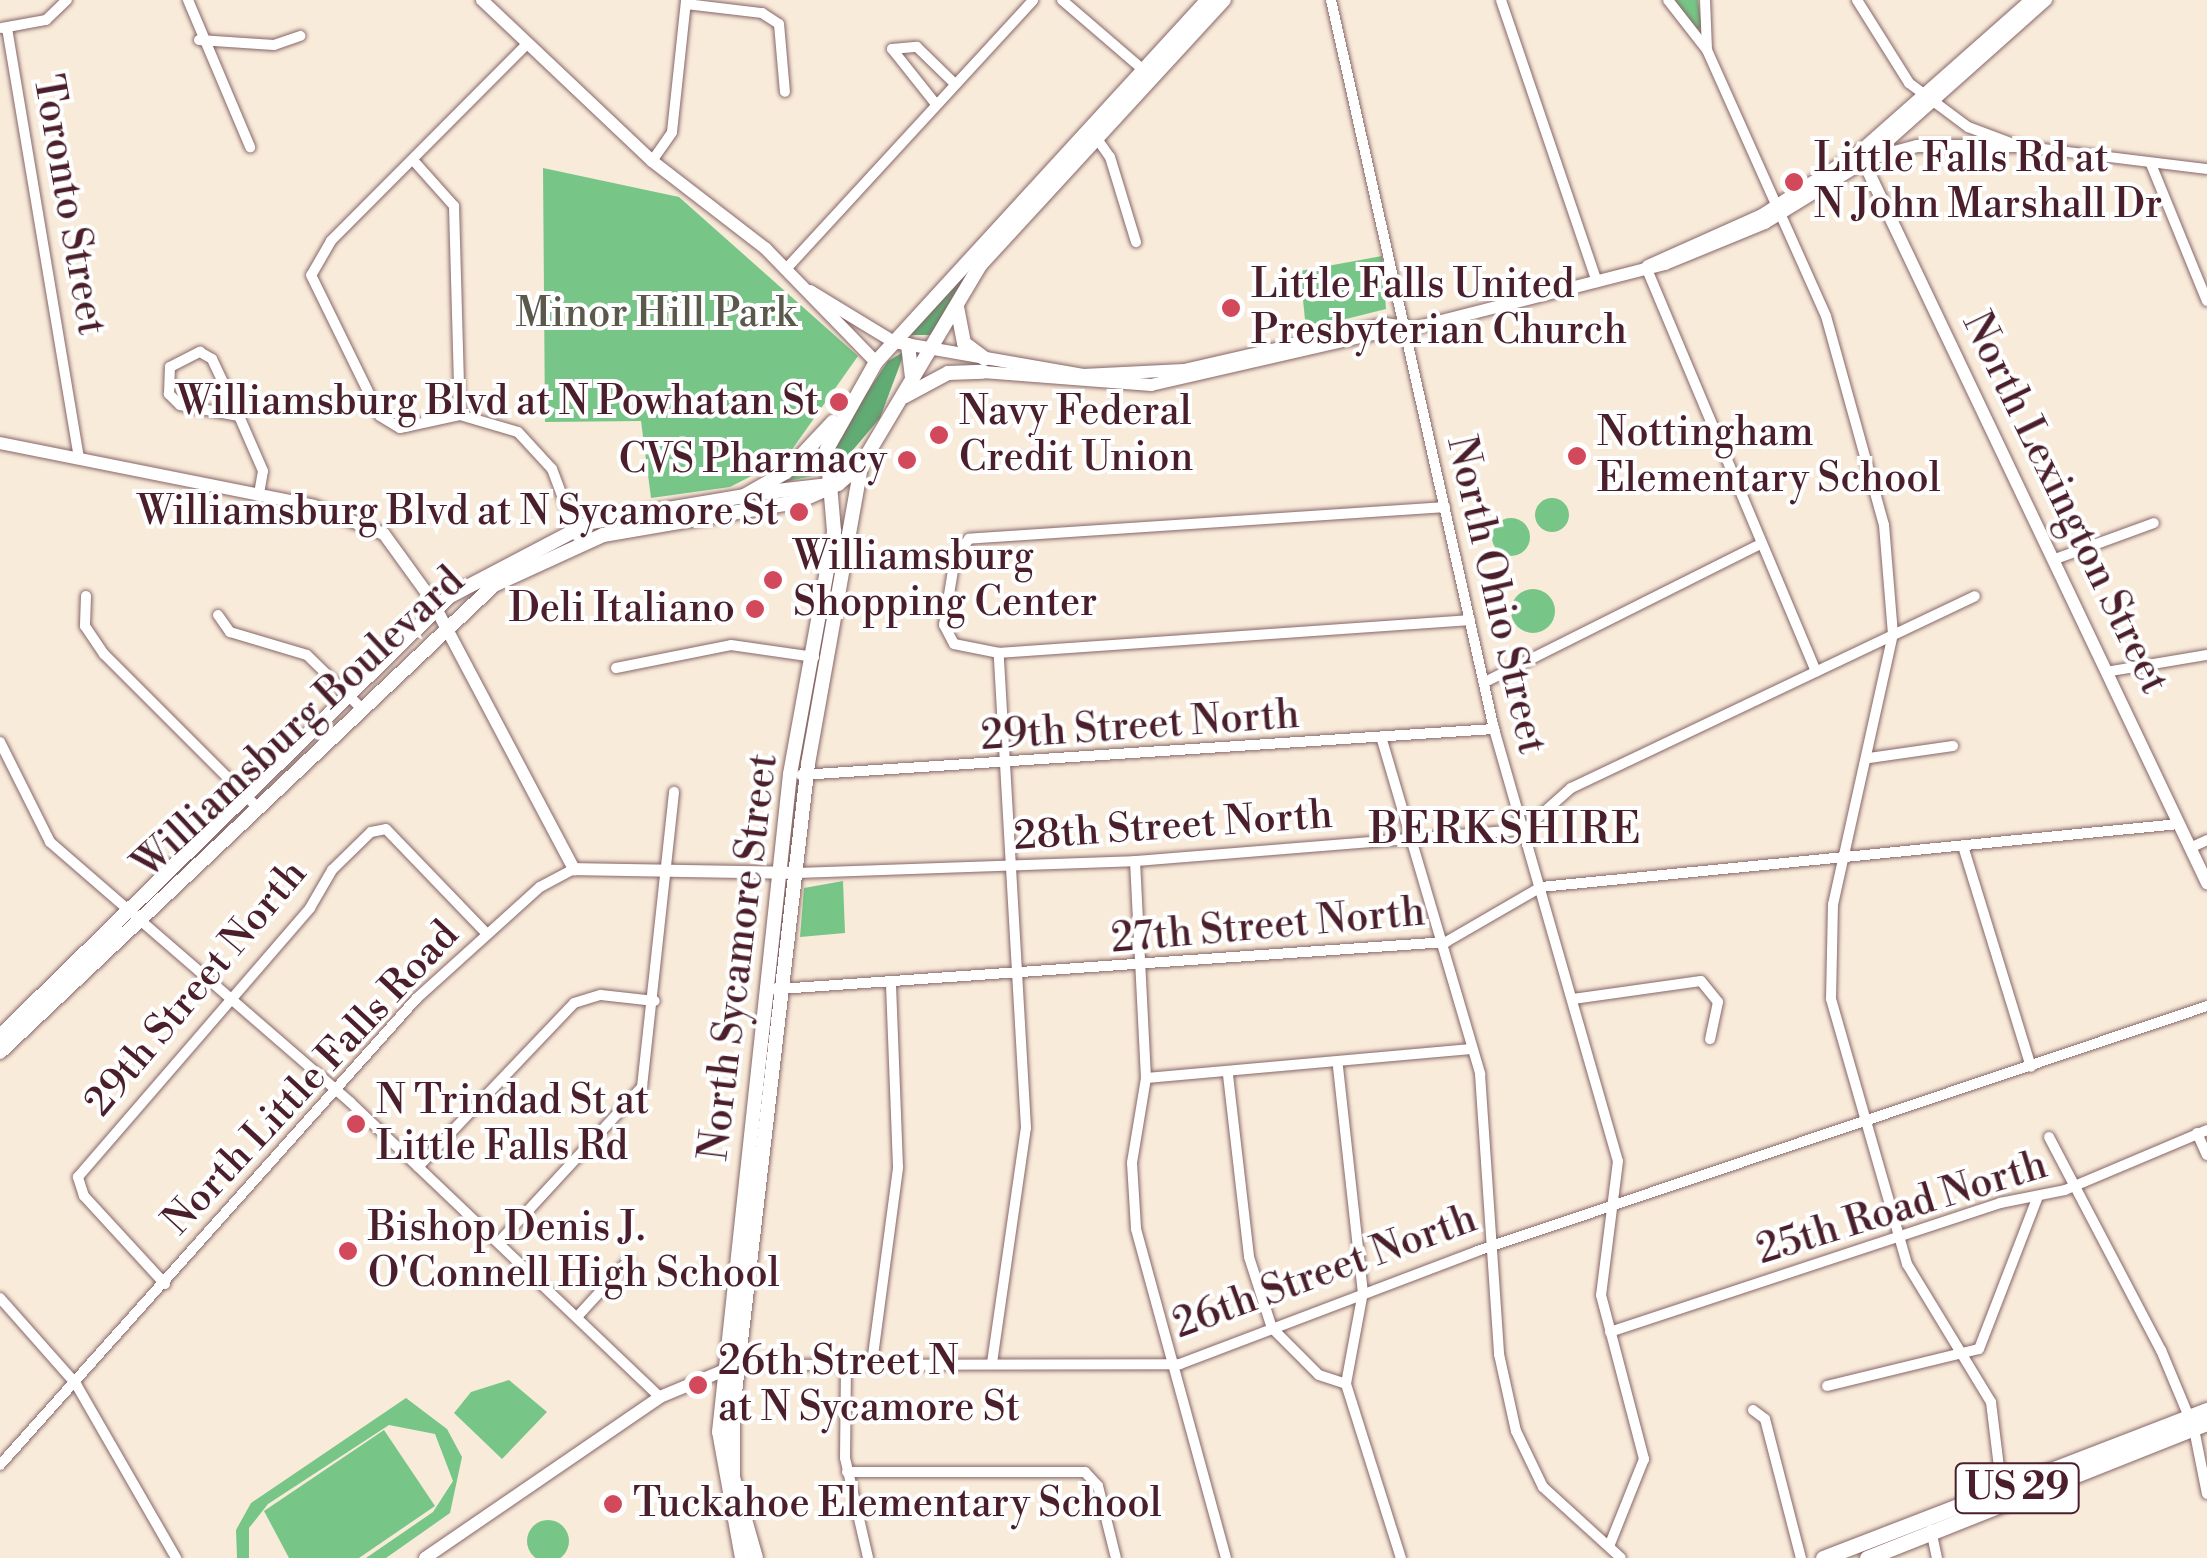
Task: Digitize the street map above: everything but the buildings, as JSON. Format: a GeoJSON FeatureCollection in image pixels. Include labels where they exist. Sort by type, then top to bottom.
{"type":"FeatureCollection","features":[{"type":"Feature","properties":{"kind":"main road","name":"Williamsburg Boulevard"},"geometry":{"type":"LineString","coordinates":[[1148,74],[1208,0]]}},
{"type":"Feature","properties":{"kind":"main road","name":"Williamsburg Boulevard"},"geometry":{"type":"LineString","coordinates":[[832,485],[827,449],[846,406],[876,362],[901,344],[1148,74],[1224,0]]}},
{"type":"Feature","properties":{"kind":"main road","name":"Williamsburg Boulevard"},"geometry":{"type":"LineString","coordinates":[[0,1052],[244,794],[444,624],[517,571],[579,544],[797,502],[832,485],[861,464],[981,264],[1093,134]]}},
{"type":"Feature","properties":{"kind":"main road"},"geometry":{"type":"LineString","coordinates":[[957,305],[964,343],[984,366]]}},
{"type":"Feature","properties":{"kind":"main road"},"geometry":{"type":"LineString","coordinates":[[901,344],[912,382]]}},
{"type":"Feature","properties":{"kind":"main road"},"geometry":{"type":"LineString","coordinates":[[900,400],[948,373],[984,366]]}},
{"type":"Feature","properties":{"kind":"main road"},"geometry":{"type":"LineString","coordinates":[[748,495],[786,472],[846,406]]}},
{"type":"Feature","properties":{"kind":"main road","name":"North Sycamore Street"},"geometry":{"type":"LineString","coordinates":[[742,1558],[719,1464],[782,991],[790,774],[847,542],[861,464]]}},
{"type":"Feature","properties":{"kind":"main road","name":"Williamsburg Boulevard"},"geometry":{"type":"LineString","coordinates":[[0,1036],[256,806],[435,607],[574,528],[748,495],[832,485]]}},
{"type":"Feature","properties":{"kind":"main road","name":"North Sycamore Street"},"geometry":{"type":"LineString","coordinates":[[832,485],[847,542]]}},
{"type":"Feature","properties":{"kind":"main road","name":"North Sycamore Street"},"geometry":{"type":"LineString","coordinates":[[740,1303],[766,990],[807,776],[834,530],[832,485]]}},
{"type":"Feature","properties":{"kind":"main road"},"geometry":{"type":"LineString","coordinates":[[797,502],[820,508],[834,530]]}},
{"type":"Feature","properties":{"kind":"main road","name":"North Sycamore Street"},"geometry":{"type":"LineString","coordinates":[[732,1366],[731,1457],[756,1558]]}},
{"type":"Feature","properties":{"kind":"main road","name":"US 29"},"geometry":{"type":"LineString","coordinates":[[1867,1558],[2197,1423],[2207,1410]]}},
{"type":"Feature","properties":{"kind":"main road","name":"US 29"},"geometry":{"type":"LineString","coordinates":[[1823,1558],[1930,1529]]}},
{"type":"Feature","properties":{"kind":"street"},"geometry":{"type":"LineString","coordinates":[[3,28],[46,20],[67,0]]}},
{"type":"Feature","properties":{"kind":"street"},"geometry":{"type":"LineString","coordinates":[[188,0],[199,40],[250,147]]}},
{"type":"Feature","properties":{"kind":"street"},"geometry":{"type":"LineString","coordinates":[[482,0],[652,161],[786,269],[876,362]]}},
{"type":"Feature","properties":{"kind":"street"},"geometry":{"type":"LineString","coordinates":[[786,269],[1032,0]]}},
{"type":"Feature","properties":{"kind":"street"},"geometry":{"type":"LineString","coordinates":[[1062,0],[1148,74]]}},
{"type":"Feature","properties":{"kind":"street","name":"North Ohio Street"},"geometry":{"type":"LineString","coordinates":[[1331,0],[1392,250],[1399,328],[1486,682],[1494,729],[1618,1156],[1617,1204],[1601,1286],[1644,1459],[1638,1494],[1610,1544]]}},
{"type":"Feature","properties":{"kind":"street"},"geometry":{"type":"LineString","coordinates":[[1502,0],[1597,282]]}},
{"type":"Feature","properties":{"kind":"street"},"geometry":{"type":"LineString","coordinates":[[1668,0],[1707,50],[1831,330],[1881,511],[1893,634],[1869,758],[1844,857],[1828,973],[1863,1122],[1897,1238],[1959,1356],[1991,1402],[2002,1501]]}},
{"type":"Feature","properties":{"kind":"street"},"geometry":{"type":"LineString","coordinates":[[1704,0],[1707,50]]}},
{"type":"Feature","properties":{"kind":"street"},"geometry":{"type":"LineString","coordinates":[[1857,0],[1927,100],[2018,146]]}},
{"type":"Feature","properties":{"kind":"street"},"geometry":{"type":"LineString","coordinates":[[1927,100],[2031,0]]}},
{"type":"Feature","properties":{"kind":"street"},"geometry":{"type":"LineString","coordinates":[[810,292],[901,344],[935,344],[984,366],[1083,375],[1150,374],[1399,328],[1597,282],[1646,267],[1778,209],[1862,157],[2046,0]]}},
{"type":"Feature","properties":{"kind":"street"},"geometry":{"type":"LineString","coordinates":[[652,161],[672,132],[686,2],[762,13],[779,24],[785,92]]}},
{"type":"Feature","properties":{"kind":"street","name":"Toronto Street"},"geometry":{"type":"LineString","coordinates":[[3,28],[73,393],[80,459]]}},
{"type":"Feature","properties":{"kind":"street"},"geometry":{"type":"LineString","coordinates":[[199,40],[274,45],[300,36]]}},
{"type":"Feature","properties":{"kind":"street"},"geometry":{"type":"LineString","coordinates":[[527,44],[331,240],[311,275],[380,416],[400,428],[460,415],[499,422],[532,444],[579,544]]}},
{"type":"Feature","properties":{"kind":"street"},"geometry":{"type":"LineString","coordinates":[[934,103],[892,49],[917,48],[954,82]]}},
{"type":"Feature","properties":{"kind":"street"},"geometry":{"type":"LineString","coordinates":[[1093,134],[1136,242]]}},
{"type":"Feature","properties":{"kind":"street"},"geometry":{"type":"LineString","coordinates":[[1862,157],[1917,146],[2018,146],[2207,168]]}},
{"type":"Feature","properties":{"kind":"street","name":"North Lexington Street"},"geometry":{"type":"LineString","coordinates":[[1862,157],[2058,558],[2207,884]]}},
{"type":"Feature","properties":{"kind":"street"},"geometry":{"type":"LineString","coordinates":[[412,160],[454,206],[460,415]]}},
{"type":"Feature","properties":{"kind":"street"},"geometry":{"type":"LineString","coordinates":[[2151,164],[2207,301]]}},
{"type":"Feature","properties":{"kind":"street"},"geometry":{"type":"LineString","coordinates":[[1646,267],[1757,546],[1816,672]]}},
{"type":"Feature","properties":{"kind":"street"},"geometry":{"type":"LineString","coordinates":[[238,416],[180,405],[164,378],[170,367],[200,352],[212,359],[238,416],[263,472],[258,494]]}},
{"type":"Feature","properties":{"kind":"street"},"geometry":{"type":"LineString","coordinates":[[0,444],[258,494],[384,534],[435,607],[574,868],[787,873]]}},
{"type":"Feature","properties":{"kind":"street"},"geometry":{"type":"LineString","coordinates":[[1444,507],[970,540],[948,592],[944,625],[954,644],[998,653],[1470,620]]}},
{"type":"Feature","properties":{"kind":"street"},"geometry":{"type":"LineString","coordinates":[[2058,558],[2154,523]]}},
{"type":"Feature","properties":{"kind":"street"},"geometry":{"type":"LineString","coordinates":[[1486,682],[1757,546]]}},
{"type":"Feature","properties":{"kind":"street"},"geometry":{"type":"LineString","coordinates":[[86,596],[86,626],[104,654],[256,806]]}},
{"type":"Feature","properties":{"kind":"street"},"geometry":{"type":"LineString","coordinates":[[1524,830],[1571,788],[1975,596]]}},
{"type":"Feature","properties":{"kind":"street"},"geometry":{"type":"LineString","coordinates":[[218,614],[230,632],[307,656],[353,700]]}},
{"type":"Feature","properties":{"kind":"street"},"geometry":{"type":"LineString","coordinates":[[616,668],[720,646],[819,658]]}},
{"type":"Feature","properties":{"kind":"street"},"geometry":{"type":"LineString","coordinates":[[992,1363],[1026,1128],[1024,977],[998,653]]}},
{"type":"Feature","properties":{"kind":"street"},"geometry":{"type":"LineString","coordinates":[[2110,671],[2207,655]]}},
{"type":"Feature","properties":{"kind":"street","name":"29th Street North"},"geometry":{"type":"LineString","coordinates":[[790,774],[1382,740],[1494,729]]}},
{"type":"Feature","properties":{"kind":"street"},"geometry":{"type":"LineString","coordinates":[[1382,740],[1446,942],[1472,1048],[1501,1372],[1524,1456],[1556,1502],[1622,1558]]}},
{"type":"Feature","properties":{"kind":"street"},"geometry":{"type":"LineString","coordinates":[[0,742],[5,767],[50,842],[334,1090],[660,1397]]}},
{"type":"Feature","properties":{"kind":"street"},"geometry":{"type":"LineString","coordinates":[[1869,758],[1953,746]]}},
{"type":"Feature","properties":{"kind":"street"},"geometry":{"type":"LineString","coordinates":[[499,1242],[634,1100],[648,1064],[671,870],[674,792]]}},
{"type":"Feature","properties":{"kind":"street","name":"27th Street North"},"geometry":{"type":"LineString","coordinates":[[766,990],[891,987],[1446,942],[1541,887],[2179,824]]}},
{"type":"Feature","properties":{"kind":"street","name":"28th Street North"},"geometry":{"type":"LineString","coordinates":[[787,873],[1136,861],[1524,830]]}},
{"type":"Feature","properties":{"kind":"street","name":"29th Street North"},"geometry":{"type":"LineString","coordinates":[[165,1284],[79,1188],[83,1170],[371,832],[393,834],[487,934]]}},
{"type":"Feature","properties":{"kind":"street"},"geometry":{"type":"LineString","coordinates":[[2190,848],[2207,840]]}},
{"type":"Feature","properties":{"kind":"street"},"geometry":{"type":"LineString","coordinates":[[1963,846],[2031,1067]]}},
{"type":"Feature","properties":{"kind":"street"},"geometry":{"type":"LineString","coordinates":[[1136,861],[1146,1078],[1132,1164],[1136,1228],[1180,1364],[1226,1558]]}},
{"type":"Feature","properties":{"kind":"street","name":"North Little Falls Road"},"geometry":{"type":"LineString","coordinates":[[0,1466],[334,1090],[487,934],[574,868]]}},
{"type":"Feature","properties":{"kind":"street"},"geometry":{"type":"LineString","coordinates":[[1573,999],[1701,980],[1718,1002],[1710,1039]]}},
{"type":"Feature","properties":{"kind":"street"},"geometry":{"type":"LineString","coordinates":[[872,1363],[898,1167],[891,987]]}},
{"type":"Feature","properties":{"kind":"street"},"geometry":{"type":"LineString","coordinates":[[418,1167],[574,1003],[593,995],[655,1000]]}},
{"type":"Feature","properties":{"kind":"street","name":"26th Street North"},"geometry":{"type":"LineString","coordinates":[[424,1558],[660,1397],[732,1366],[1180,1364],[1492,1246],[2207,1006]]}},
{"type":"Feature","properties":{"kind":"street"},"geometry":{"type":"LineString","coordinates":[[1146,1078],[1338,1067],[1472,1048]]}},
{"type":"Feature","properties":{"kind":"street"},"geometry":{"type":"LineString","coordinates":[[1338,1067],[1363,1292],[1346,1384],[1402,1558]]}},
{"type":"Feature","properties":{"kind":"street"},"geometry":{"type":"LineString","coordinates":[[1228,1075],[1248,1257],[1272,1328],[1318,1376],[1346,1384]]}},
{"type":"Feature","properties":{"kind":"street"},"geometry":{"type":"LineString","coordinates":[[2202,1132],[2207,1155]]}},
{"type":"Feature","properties":{"kind":"street","name":"25th Road North"},"geometry":{"type":"LineString","coordinates":[[1610,1332],[1897,1238],[2078,1185],[2202,1132]]}},
{"type":"Feature","properties":{"kind":"street"},"geometry":{"type":"LineString","coordinates":[[2050,1136],[2197,1423],[2207,1494]]}},
{"type":"Feature","properties":{"kind":"street"},"geometry":{"type":"LineString","coordinates":[[1827,1386],[1959,1356],[1986,1340],[2038,1196]]}},
{"type":"Feature","properties":{"kind":"street"},"geometry":{"type":"LineString","coordinates":[[577,1317],[629,1260]]}},
{"type":"Feature","properties":{"kind":"street"},"geometry":{"type":"LineString","coordinates":[[0,1298],[76,1384],[174,1554],[161,1558]]}},
{"type":"Feature","properties":{"kind":"street"},"geometry":{"type":"LineString","coordinates":[[846,1363],[847,1472],[868,1558]]}},
{"type":"Feature","properties":{"kind":"street"},"geometry":{"type":"LineString","coordinates":[[1753,1410],[1765,1419],[1801,1558]]}},
{"type":"Feature","properties":{"kind":"street"},"geometry":{"type":"LineString","coordinates":[[847,1472],[1089,1474],[1116,1558]]}},
{"type":"Feature","properties":{"kind":"street"},"geometry":{"type":"LineString","coordinates":[[1930,1529],[1937,1558]]}},
{"type":"Feature","properties":{"kind":"green space"},"geometry":{"type":"Polygon","coordinates":[[[1672,0],[1698,0],[1702,27],[1693,31],[1672,0]]]}},
{"type":"Feature","properties":{"kind":"green space","name":"Minor Hill Park"},"geometry":{"type":"Polygon","coordinates":[[[543,168],[679,197],[858,356],[786,458],[730,487],[651,498],[641,421],[545,422],[543,168]]]}},
{"type":"Feature","properties":{"kind":"green space"},"geometry":{"type":"Polygon","coordinates":[[[997,237],[932,335],[906,335],[997,237]]]}},
{"type":"Feature","properties":{"kind":"green space"},"geometry":{"type":"Polygon","coordinates":[[[1382,256],[1386,309],[1306,329],[1300,271],[1382,256]]]}},
{"type":"Feature","properties":{"kind":"green space"},"geometry":{"type":"Polygon","coordinates":[[[905,351],[880,418],[836,470],[836,439],[888,361],[905,351]]]}},
{"type":"Feature","properties":{"kind":"green space"},"geometry":{"type":"Polygon","coordinates":[[[812,456],[818,475],[783,482],[800,469],[812,456]]]}},
{"type":"Feature","properties":{"kind":"green space"},"geometry":{"type":"Polygon","coordinates":[[[1552,498],[1564,503],[1569,515],[1564,527],[1552,532],[1540,527],[1535,515],[1540,503],[1552,498]]]}},
{"type":"Feature","properties":{"kind":"green space"},"geometry":{"type":"Polygon","coordinates":[[[1511,518],[1524,524],[1530,537],[1524,550],[1511,556],[1498,550],[1492,537],[1498,524],[1511,518]]]}},
{"type":"Feature","properties":{"kind":"green space"},"geometry":{"type":"Polygon","coordinates":[[[1533,589],[1548,596],[1555,611],[1548,626],[1533,633],[1518,626],[1511,611],[1518,596],[1533,589]]]}},
{"type":"Feature","properties":{"kind":"green space"},"geometry":{"type":"Polygon","coordinates":[[[843,881],[845,933],[800,937],[804,888],[843,881]]]}},
{"type":"Feature","properties":{"kind":"green space"},"geometry":{"type":"Polygon","coordinates":[[[509,1380],[547,1412],[502,1459],[454,1413],[471,1392],[509,1380]]]}},
{"type":"Feature","properties":{"kind":"green space"},"geometry":{"type":"Polygon","coordinates":[[[406,1398],[447,1429],[462,1457],[450,1513],[386,1558],[366,1558],[433,1512],[453,1481],[435,1434],[389,1425],[268,1504],[249,1528],[249,1558],[237,1558],[236,1530],[251,1503],[406,1398]]]}},
{"type":"Feature","properties":{"kind":"green space"},"geometry":{"type":"Polygon","coordinates":[[[384,1430],[435,1506],[359,1558],[289,1558],[264,1511],[384,1430]]]}},
{"type":"Feature","properties":{"kind":"green space"},"geometry":{"type":"Polygon","coordinates":[[[548,1520],[563,1526],[569,1541],[563,1556],[548,1562],[533,1556],[527,1541],[533,1526],[548,1520]]]}},
{"type":"Feature","properties":{"kind":"place","name":"Little Falls Rd at N John Marshall Dr"},"geometry":{"type":"Point","coordinates":[1794,182]}},
{"type":"Feature","properties":{"kind":"place","name":"Little Falls United Presbyterian Church"},"geometry":{"type":"Point","coordinates":[1231,308]}},
{"type":"Feature","properties":{"kind":"place","name":"Williamsburg Blvd at N Powhatan St"},"geometry":{"type":"Point","coordinates":[839,402]}},
{"type":"Feature","properties":{"kind":"place","name":"Navy Federal Credit Union"},"geometry":{"type":"Point","coordinates":[939,435]}},
{"type":"Feature","properties":{"kind":"place","name":"Nottingham Elementary School"},"geometry":{"type":"Point","coordinates":[1577,456]}},
{"type":"Feature","properties":{"kind":"place","name":"CVS Pharmacy"},"geometry":{"type":"Point","coordinates":[907,460]}},
{"type":"Feature","properties":{"kind":"place","name":"Williamsburg Blvd at N Sycamore St"},"geometry":{"type":"Point","coordinates":[799,512]}},
{"type":"Feature","properties":{"kind":"place","name":"Williamsburg Shopping Center"},"geometry":{"type":"Point","coordinates":[773,580]}},
{"type":"Feature","properties":{"kind":"place","name":"Deli Italiano"},"geometry":{"type":"Point","coordinates":[755,609]}},
{"type":"Feature","properties":{"kind":"place","name":"N Trindad St at Little Falls Rd"},"geometry":{"type":"Point","coordinates":[356,1124]}},
{"type":"Feature","properties":{"kind":"place","name":"Bishop Denis J. O'Connell High School"},"geometry":{"type":"Point","coordinates":[348,1251]}},
{"type":"Feature","properties":{"kind":"place","name":"26th Street N at N Sycamore St"},"geometry":{"type":"Point","coordinates":[698,1385]}},
{"type":"Feature","properties":{"kind":"place","name":"Tuckahoe Elementary School"},"geometry":{"type":"Point","coordinates":[613,1504]}},
{"type":"Feature","properties":{"kind":"district","name":"BERKSHIRE"},"geometry":{"type":"Point","coordinates":[1506,831]}}]}
